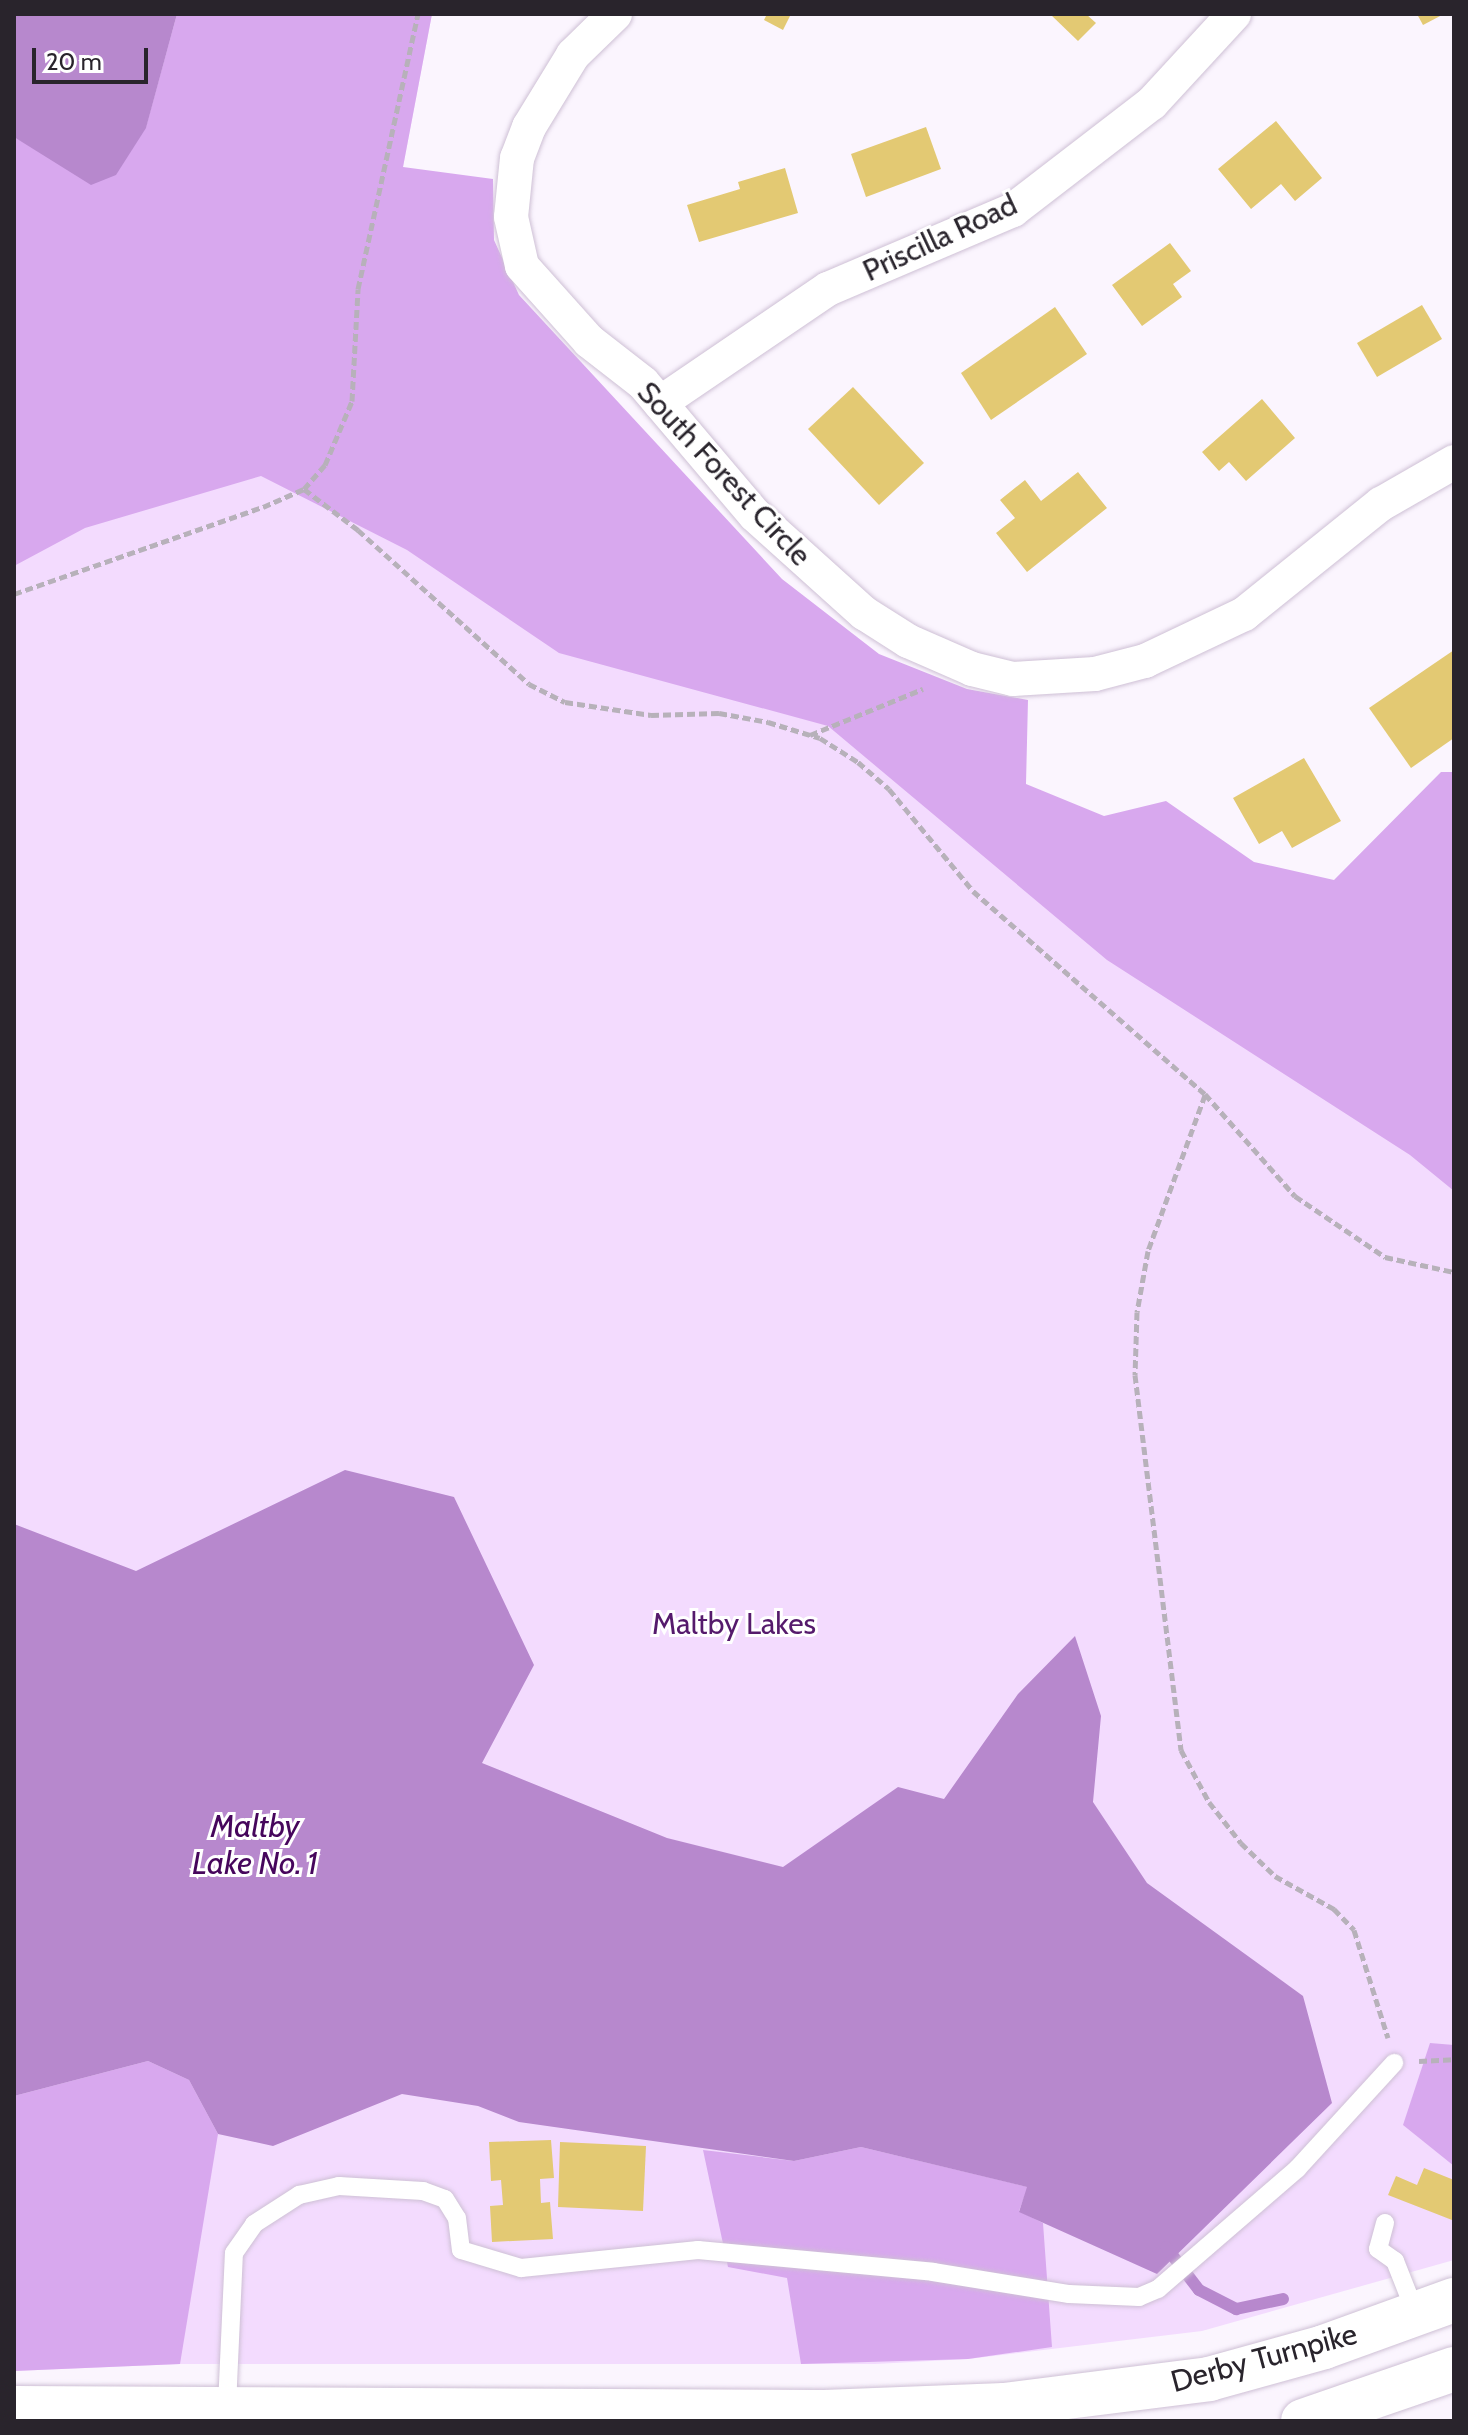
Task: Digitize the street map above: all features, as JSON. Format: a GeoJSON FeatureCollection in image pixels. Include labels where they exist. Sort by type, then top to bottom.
{"type":"FeatureCollection","features":[{"type":"Feature","properties":{"kind":"highway","name":"Derby Turnpike"},"geometry":{"type":"LineString","coordinates":[[14,2408],[95,2414],[227,2406],[352,2414],[824,2416],[1004,2405],[1209,2379],[1435,2307]]}},
{"type":"Feature","properties":{"kind":"highway"},"geometry":{"type":"LineString","coordinates":[[1303,2421],[1454,2369]]}},
{"type":"Feature","properties":{"kind":"street","name":"South Forest Circle"},"geometry":{"type":"LineString","coordinates":[[615,14],[573,55],[529,127],[512,185],[514,242],[538,288],[660,403],[755,515],[828,584],[908,641],[972,669],[1013,679],[1095,674],[1199,638],[1244,614],[1381,504],[1454,462]]}},
{"type":"Feature","properties":{"kind":"street","name":"Priscilla Road"},"geometry":{"type":"LineString","coordinates":[[660,403],[828,289],[1013,210],[1152,103],[1234,14]]}},
{"type":"Feature","properties":{"kind":"lane"},"geometry":{"type":"LineString","coordinates":[[227,2406],[234,2253],[254,2224],[299,2195],[339,2186],[423,2191],[445,2199],[457,2218],[461,2250],[521,2268],[698,2250],[933,2272],[1120,2299],[1158,2289],[1205,2249],[1325,2144],[1394,2063]]}},
{"type":"Feature","properties":{"kind":"lane"},"geometry":{"type":"LineString","coordinates":[[1385,2223],[1378,2249],[1395,2261],[1435,2307]]}},
{"type":"Feature","properties":{"kind":"path"},"geometry":{"type":"LineString","coordinates":[[14,594],[304,489],[335,447],[352,401],[360,277],[418,14]]}},
{"type":"Feature","properties":{"kind":"path"},"geometry":{"type":"LineString","coordinates":[[304,489],[393,560],[529,684],[565,702],[651,715],[719,713],[810,735],[858,762],[889,789],[973,891],[1205,1094],[1295,1196],[1342,1232],[1385,1257],[1454,1272]]}},
{"type":"Feature","properties":{"kind":"path"},"geometry":{"type":"LineString","coordinates":[[810,735],[972,669]]}},
{"type":"Feature","properties":{"kind":"path"},"geometry":{"type":"LineString","coordinates":[[1205,1094],[1148,1251],[1136,1328],[1135,1375],[1181,1750],[1209,1802],[1241,1843],[1275,1876],[1334,1909],[1354,1930],[1394,2063],[1454,2059]]}},
{"type":"Feature","properties":{"kind":"green space","name":"Maltby Lakes"},"geometry":{"type":"Polygon","coordinates":[[[14,14],[432,14],[403,167],[939,765],[1454,987],[1454,2260],[1202,2331],[968,2359],[875,2364],[180,2364],[14,2371],[14,14]]]}},
{"type":"Feature","properties":{"kind":"shaded area"},"geometry":{"type":"Polygon","coordinates":[[[177,14],[432,14],[403,167],[493,179],[494,240],[519,295],[782,579],[879,654],[967,689],[1028,700],[1026,784],[1104,816],[1166,801],[1254,862],[1334,880],[1441,772],[1454,772],[1454,1191],[1410,1155],[1107,960],[828,726],[559,653],[407,550],[261,476],[85,528],[14,566],[14,137],[27,144],[146,127],[177,14]]]}},
{"type":"Feature","properties":{"kind":"shaded area"},"geometry":{"type":"Polygon","coordinates":[[[1430,2043],[1454,2045],[1454,2166],[1403,2125],[1430,2043]]]}},
{"type":"Feature","properties":{"kind":"shaded area"},"geometry":{"type":"Polygon","coordinates":[[[148,2061],[189,2080],[218,2134],[180,2364],[14,2371],[14,2096],[148,2061]]]}},
{"type":"Feature","properties":{"kind":"shaded area"},"geometry":{"type":"Polygon","coordinates":[[[861,2147],[1028,2187],[1019,2211],[1043,2223],[1052,2347],[968,2359],[801,2364],[787,2278],[728,2267],[703,2150],[794,2161],[861,2147]]]}},
{"type":"Feature","properties":{"kind":"water"},"geometry":{"type":"Polygon","coordinates":[[[14,14],[177,14],[146,128],[116,175],[91,185],[14,137],[14,14]]]}},
{"type":"Feature","properties":{"kind":"water","name":"Maltby Lake No. 1"},"geometry":{"type":"Polygon","coordinates":[[[345,1470],[454,1497],[534,1665],[482,1763],[667,1838],[783,1867],[898,1787],[944,1799],[1018,1694],[1075,1636],[1101,1716],[1093,1802],[1147,1883],[1303,1996],[1332,2103],[1157,2274],[1019,2212],[1027,2187],[861,2147],[794,2161],[519,2122],[478,2106],[402,2094],[273,2146],[218,2134],[189,2080],[148,2061],[14,2096],[14,1524],[136,1571],[345,1470]]]}},
{"type":"Feature","properties":{"kind":"building"},"geometry":{"type":"Polygon","coordinates":[[[767,14],[791,14],[783,30],[764,20],[767,14]]]}},
{"type":"Feature","properties":{"kind":"building"},"geometry":{"type":"Polygon","coordinates":[[[1050,14],[1086,14],[1096,23],[1078,41],[1050,14]]]}},
{"type":"Feature","properties":{"kind":"building"},"geometry":{"type":"Polygon","coordinates":[[[1417,14],[1444,14],[1423,25],[1417,14]]]}},
{"type":"Feature","properties":{"kind":"building"},"geometry":{"type":"Polygon","coordinates":[[[1276,121],[1322,178],[1295,201],[1281,184],[1251,209],[1218,169],[1276,121]]]}},
{"type":"Feature","properties":{"kind":"building"},"geometry":{"type":"Polygon","coordinates":[[[926,127],[941,169],[866,197],[851,154],[926,127]]]}},
{"type":"Feature","properties":{"kind":"building"},"geometry":{"type":"Polygon","coordinates":[[[785,168],[798,213],[699,242],[687,205],[740,189],[738,182],[785,168]]]}},
{"type":"Feature","properties":{"kind":"building"},"geometry":{"type":"Polygon","coordinates":[[[1170,243],[1191,271],[1173,284],[1182,297],[1142,326],[1112,285],[1170,243]]]}},
{"type":"Feature","properties":{"kind":"building"},"geometry":{"type":"Polygon","coordinates":[[[1422,305],[1442,339],[1377,377],[1357,343],[1422,305]]]}},
{"type":"Feature","properties":{"kind":"building"},"geometry":{"type":"Polygon","coordinates":[[[1055,307],[1087,354],[991,420],[961,373],[1055,307]]]}},
{"type":"Feature","properties":{"kind":"building"},"geometry":{"type":"Polygon","coordinates":[[[853,387],[924,463],[879,505],[808,429],[853,387]]]}},
{"type":"Feature","properties":{"kind":"building"},"geometry":{"type":"Polygon","coordinates":[[[1262,399],[1295,438],[1246,481],[1229,462],[1219,471],[1202,452],[1262,399]]]}},
{"type":"Feature","properties":{"kind":"building"},"geometry":{"type":"Polygon","coordinates":[[[1078,472],[1107,508],[1027,572],[996,533],[1015,518],[1000,500],[1025,480],[1041,501],[1078,472]]]}},
{"type":"Feature","properties":{"kind":"building"},"geometry":{"type":"Polygon","coordinates":[[[1454,650],[1454,738],[1411,768],[1369,708],[1454,650]]]}},
{"type":"Feature","properties":{"kind":"building"},"geometry":{"type":"Polygon","coordinates":[[[1304,758],[1341,821],[1292,848],[1282,831],[1259,844],[1233,798],[1304,758]]]}},
{"type":"Feature","properties":{"kind":"building"},"geometry":{"type":"Polygon","coordinates":[[[551,2140],[554,2178],[540,2179],[541,2203],[550,2202],[553,2239],[492,2242],[490,2206],[503,2205],[501,2180],[491,2181],[489,2142],[551,2140]]]}},
{"type":"Feature","properties":{"kind":"building"},"geometry":{"type":"Polygon","coordinates":[[[560,2142],[646,2146],[643,2211],[558,2207],[560,2142]]]}},
{"type":"Feature","properties":{"kind":"building"},"geometry":{"type":"Polygon","coordinates":[[[1424,2168],[1454,2180],[1452,2220],[1388,2195],[1396,2176],[1417,2185],[1424,2168]]]}},
{"type":"Feature","properties":{"kind":"waterway"},"geometry":{"type":"LineString","coordinates":[[1166,2247],[1199,2290],[1236,2309],[1283,2299]]}}]}
